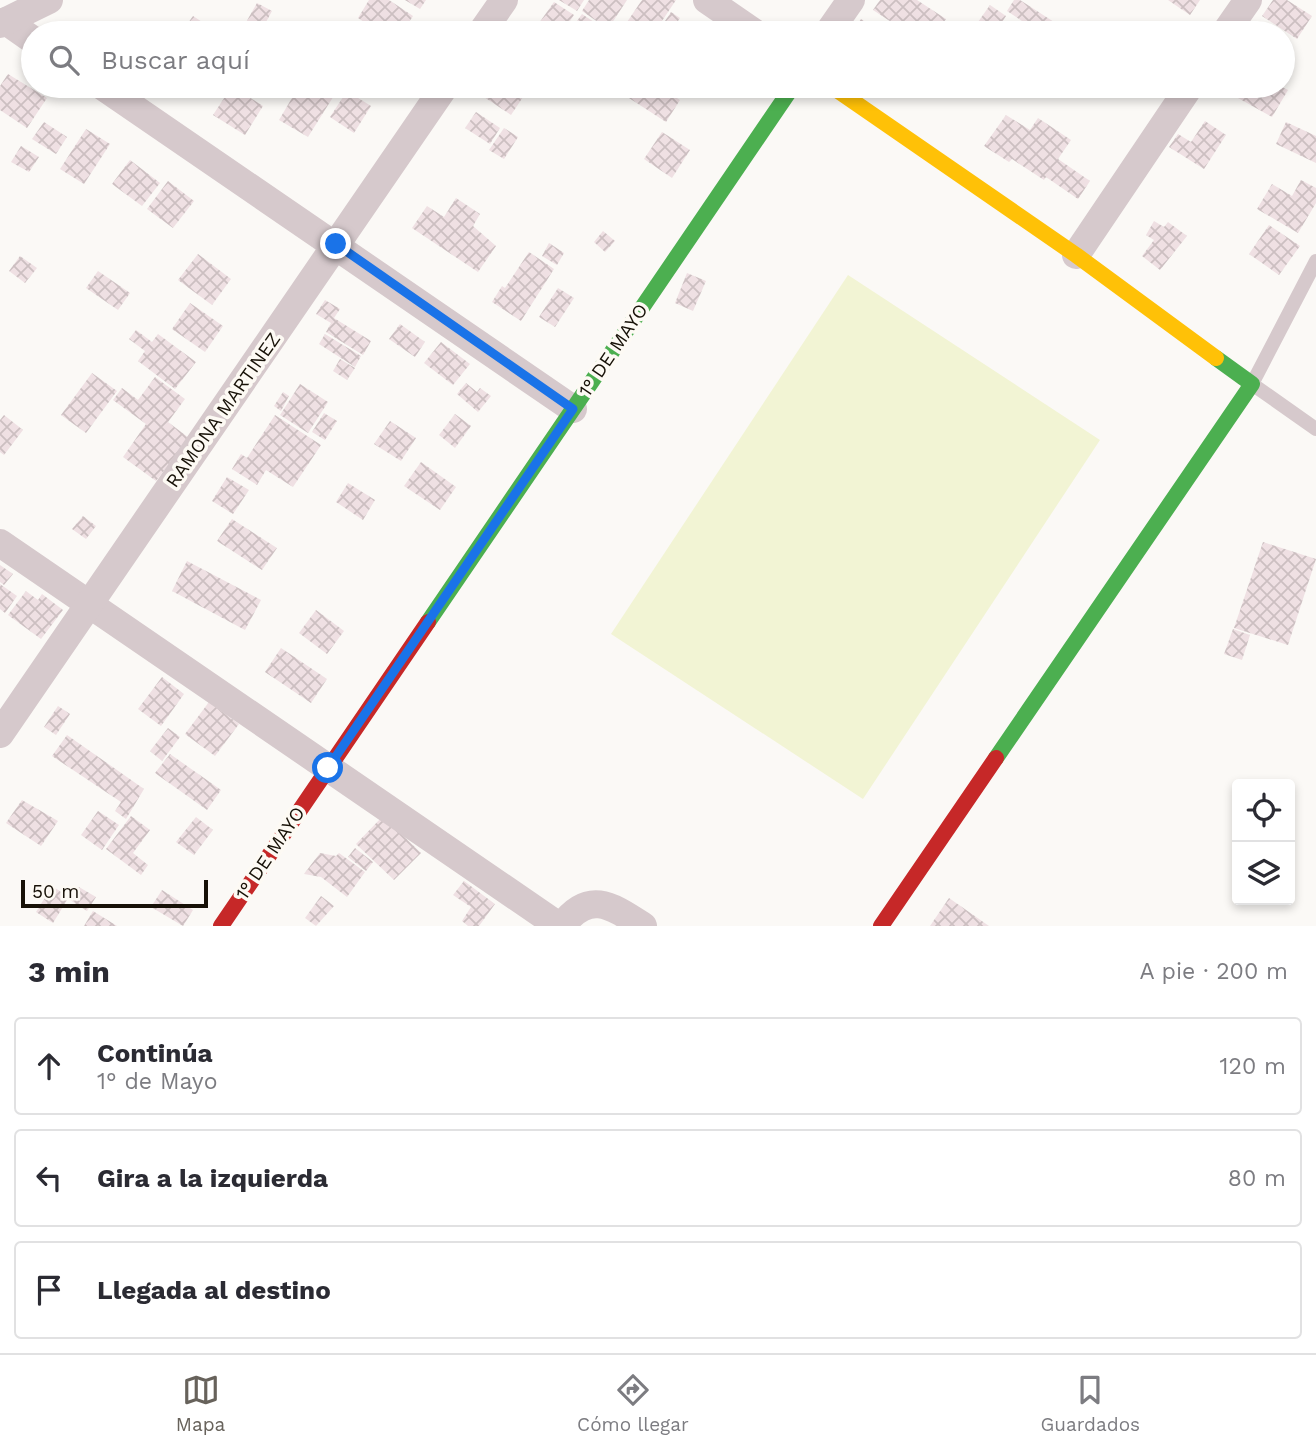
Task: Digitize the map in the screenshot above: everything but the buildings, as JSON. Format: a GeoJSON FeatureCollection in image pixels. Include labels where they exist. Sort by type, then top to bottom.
{"type":"FeatureCollection","features":[{"type":"Feature","properties":{"kind":"street"},"geometry":{"type":"LineString","coordinates":[[3,23],[48,0]]}},
{"type":"Feature","properties":{"kind":"street"},"geometry":{"type":"LineString","coordinates":[[489,21],[504,0]]}},
{"type":"Feature","properties":{"kind":"street"},"geometry":{"type":"LineString","coordinates":[[707,0],[738,21]]}},
{"type":"Feature","properties":{"kind":"street"},"geometry":{"type":"LineString","coordinates":[[836,21],[851,0]]}},
{"type":"Feature","properties":{"kind":"street"},"geometry":{"type":"LineString","coordinates":[[1233,21],[1248,0]]}},
{"type":"Feature","properties":{"kind":"street"},"geometry":{"type":"LineString","coordinates":[[3,23],[21,33]]}},
{"type":"Feature","properties":{"kind":"street"},"geometry":{"type":"LineString","coordinates":[[120,98],[573,409]]}},
{"type":"Feature","properties":{"kind":"street","name":"RAMONA MARTINEZ"},"geometry":{"type":"LineString","coordinates":[[0,734],[437,98]]}},
{"type":"Feature","properties":{"kind":"street","name":"1° DE MAYO"},"geometry":{"type":"LineString","coordinates":[[221,926],[785,98]]}},
{"type":"Feature","properties":{"kind":"street"},"geometry":{"type":"LineString","coordinates":[[848,98],[1076,255],[1252,384],[881,926]]}},
{"type":"Feature","properties":{"kind":"street"},"geometry":{"type":"LineString","coordinates":[[1076,255],[1182,98]]}},
{"type":"Feature","properties":{"kind":"street"},"geometry":{"type":"LineString","coordinates":[[0,543],[561,926],[571,914],[585,905],[603,904],[643,926]]}},
{"type":"Feature","properties":{"kind":"lane"},"geometry":{"type":"LineString","coordinates":[[1316,261],[1252,384],[1316,429]]}},
{"type":"Feature","properties":{"kind":"green space"},"geometry":{"type":"Polygon","coordinates":[[[848,275],[1100,440],[863,799],[611,634],[848,275]]]}},
{"type":"Feature","properties":{"kind":"traffic: fast"},"geometry":{"type":"LineString","coordinates":[[428,622],[785,98]]}},
{"type":"Feature","properties":{"kind":"traffic: fast"},"geometry":{"type":"LineString","coordinates":[[996,758],[1252,384],[1216,358]]}},
{"type":"Feature","properties":{"kind":"traffic: slow"},"geometry":{"type":"LineString","coordinates":[[848,98],[1076,255],[1216,358]]}},
{"type":"Feature","properties":{"kind":"traffic: jam"},"geometry":{"type":"LineString","coordinates":[[221,926],[428,622]]}},
{"type":"Feature","properties":{"kind":"traffic: jam"},"geometry":{"type":"LineString","coordinates":[[881,926],[996,758]]}},
{"type":"Feature","properties":{"kind":"route"},"geometry":{"type":"LineString","coordinates":[[328,768],[573,409],[336,244]]}}]}
